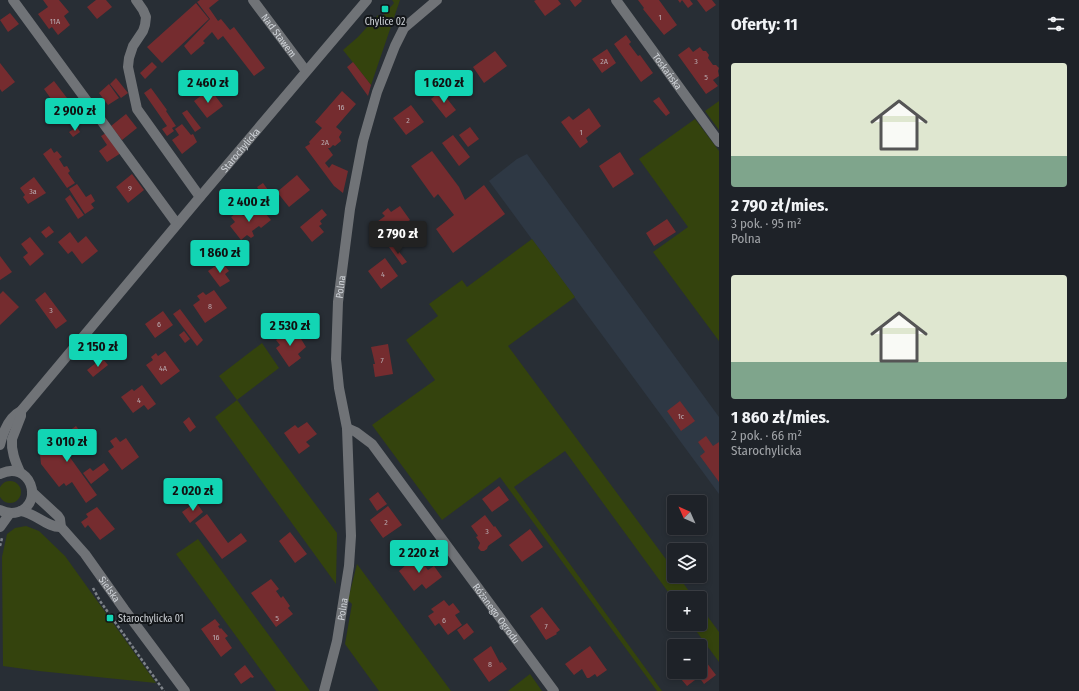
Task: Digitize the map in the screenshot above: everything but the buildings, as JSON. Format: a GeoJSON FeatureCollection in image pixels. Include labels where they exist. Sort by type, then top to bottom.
{"type":"FeatureCollection","features":[{"type":"Feature","properties":{"kind":"street"},"geometry":{"type":"LineString","coordinates":[[13,0],[177,224]]}},
{"type":"Feature","properties":{"kind":"street"},"geometry":{"type":"LineString","coordinates":[[136,0],[144,10],[146,17],[143,31],[133,46],[128,67],[137,109],[200,197]]}},
{"type":"Feature","properties":{"kind":"street","name":"Nad Stawem"},"geometry":{"type":"LineString","coordinates":[[253,0],[306,71]]}},
{"type":"Feature","properties":{"kind":"street","name":"Starochylicka"},"geometry":{"type":"LineString","coordinates":[[0,441],[8,423],[21,411],[367,0]]}},
{"type":"Feature","properties":{"kind":"street","name":"Polna"},"geometry":{"type":"LineString","coordinates":[[324,691],[336,641],[349,566],[351,536],[347,428],[338,388],[336,359],[338,302],[350,209],[363,141],[376,92],[404,28],[437,0]]}},
{"type":"Feature","properties":{"kind":"street","name":"Toskańska"},"geometry":{"type":"LineString","coordinates":[[616,0],[719,142]]}},
{"type":"Feature","properties":{"kind":"street","name":"Starochylicka"},"geometry":{"type":"LineString","coordinates":[[21,411],[21,416],[12,439],[14,460],[20,472],[30,482],[32,492]]}},
{"type":"Feature","properties":{"kind":"street","name":"Różanego Ogrodu"},"geometry":{"type":"LineString","coordinates":[[347,428],[356,432],[372,444],[554,691]]}},
{"type":"Feature","properties":{"kind":"street"},"geometry":{"type":"LineString","coordinates":[[0,441],[12,442]]}},
{"type":"Feature","properties":{"kind":"street"},"geometry":{"type":"LineString","coordinates":[[0,474],[10,470],[20,472]]}},
{"type":"Feature","properties":{"kind":"street"},"geometry":{"type":"LineString","coordinates":[[21,511],[28,505],[32,492]]}},
{"type":"Feature","properties":{"kind":"street","name":"Sielska"},"geometry":{"type":"LineString","coordinates":[[32,492],[58,516],[61,527],[85,554],[185,691]]}},
{"type":"Feature","properties":{"kind":"street"},"geometry":{"type":"LineString","coordinates":[[2,531],[5,511],[26,512],[50,525],[61,527]]}},
{"type":"Feature","properties":{"kind":"path"},"geometry":{"type":"LineString","coordinates":[[0,546],[2,531]]}},
{"type":"Feature","properties":{"kind":"path"},"geometry":{"type":"LineString","coordinates":[[89,582],[100,601],[164,691]]}},
{"type":"Feature","properties":{"kind":"shaded area"},"geometry":{"type":"Polygon","coordinates":[[[527,154],[719,417],[719,494],[489,181],[517,159],[527,154]]]}},
{"type":"Feature","properties":{"kind":"green space"},"geometry":{"type":"Polygon","coordinates":[[[392,0],[400,0],[371,85],[343,50],[358,37],[378,15],[381,18],[394,3],[392,0]]]}},
{"type":"Feature","properties":{"kind":"green space"},"geometry":{"type":"Polygon","coordinates":[[[719,101],[719,130],[705,111],[719,101]]]}},
{"type":"Feature","properties":{"kind":"green space"},"geometry":{"type":"Polygon","coordinates":[[[695,119],[719,151],[719,341],[653,252],[688,227],[639,159],[695,119]]]}},
{"type":"Feature","properties":{"kind":"green space"},"geometry":{"type":"Polygon","coordinates":[[[532,239],[575,297],[508,346],[667,561],[667,583],[683,583],[689,591],[667,591],[565,451],[514,487],[662,691],[657,691],[500,477],[442,520],[372,425],[435,380],[406,340],[438,316],[429,304],[462,280],[467,287],[532,239]]]}},
{"type":"Feature","properties":{"kind":"green space"},"geometry":{"type":"Polygon","coordinates":[[[262,343],[279,368],[237,400],[219,376],[262,343]]]}},
{"type":"Feature","properties":{"kind":"green space"},"geometry":{"type":"Polygon","coordinates":[[[237,400],[337,533],[336,584],[215,417],[237,400]]]}},
{"type":"Feature","properties":{"kind":"green space"},"geometry":{"type":"Polygon","coordinates":[[[10,481],[18,484],[21,492],[18,500],[10,503],[2,500],[-1,492],[2,484],[10,481]]]}},
{"type":"Feature","properties":{"kind":"green space"},"geometry":{"type":"Polygon","coordinates":[[[26,526],[39,531],[65,556],[156,683],[3,666],[2,557],[7,534],[15,528],[26,526]]]}},
{"type":"Feature","properties":{"kind":"green space"},"geometry":{"type":"Polygon","coordinates":[[[198,539],[310,691],[276,691],[176,554],[198,539]]]}},
{"type":"Feature","properties":{"kind":"green space"},"geometry":{"type":"Polygon","coordinates":[[[357,564],[451,691],[379,691],[345,644],[352,604],[348,600],[357,564]]]}},
{"type":"Feature","properties":{"kind":"green space"},"geometry":{"type":"Polygon","coordinates":[[[707,616],[719,632],[719,662],[707,646],[707,639],[702,639],[696,631],[707,631],[707,616]]]}},
{"type":"Feature","properties":{"kind":"green space"},"geometry":{"type":"Polygon","coordinates":[[[530,674],[542,691],[508,691],[530,674]]]}},
{"type":"Feature","properties":{"kind":"place","name":"Chylice 02"},"geometry":{"type":"Point","coordinates":[385,9]}},
{"type":"Feature","properties":{"kind":"place","name":"Starochylicka 01"},"geometry":{"type":"Point","coordinates":[110,618]}}]}
